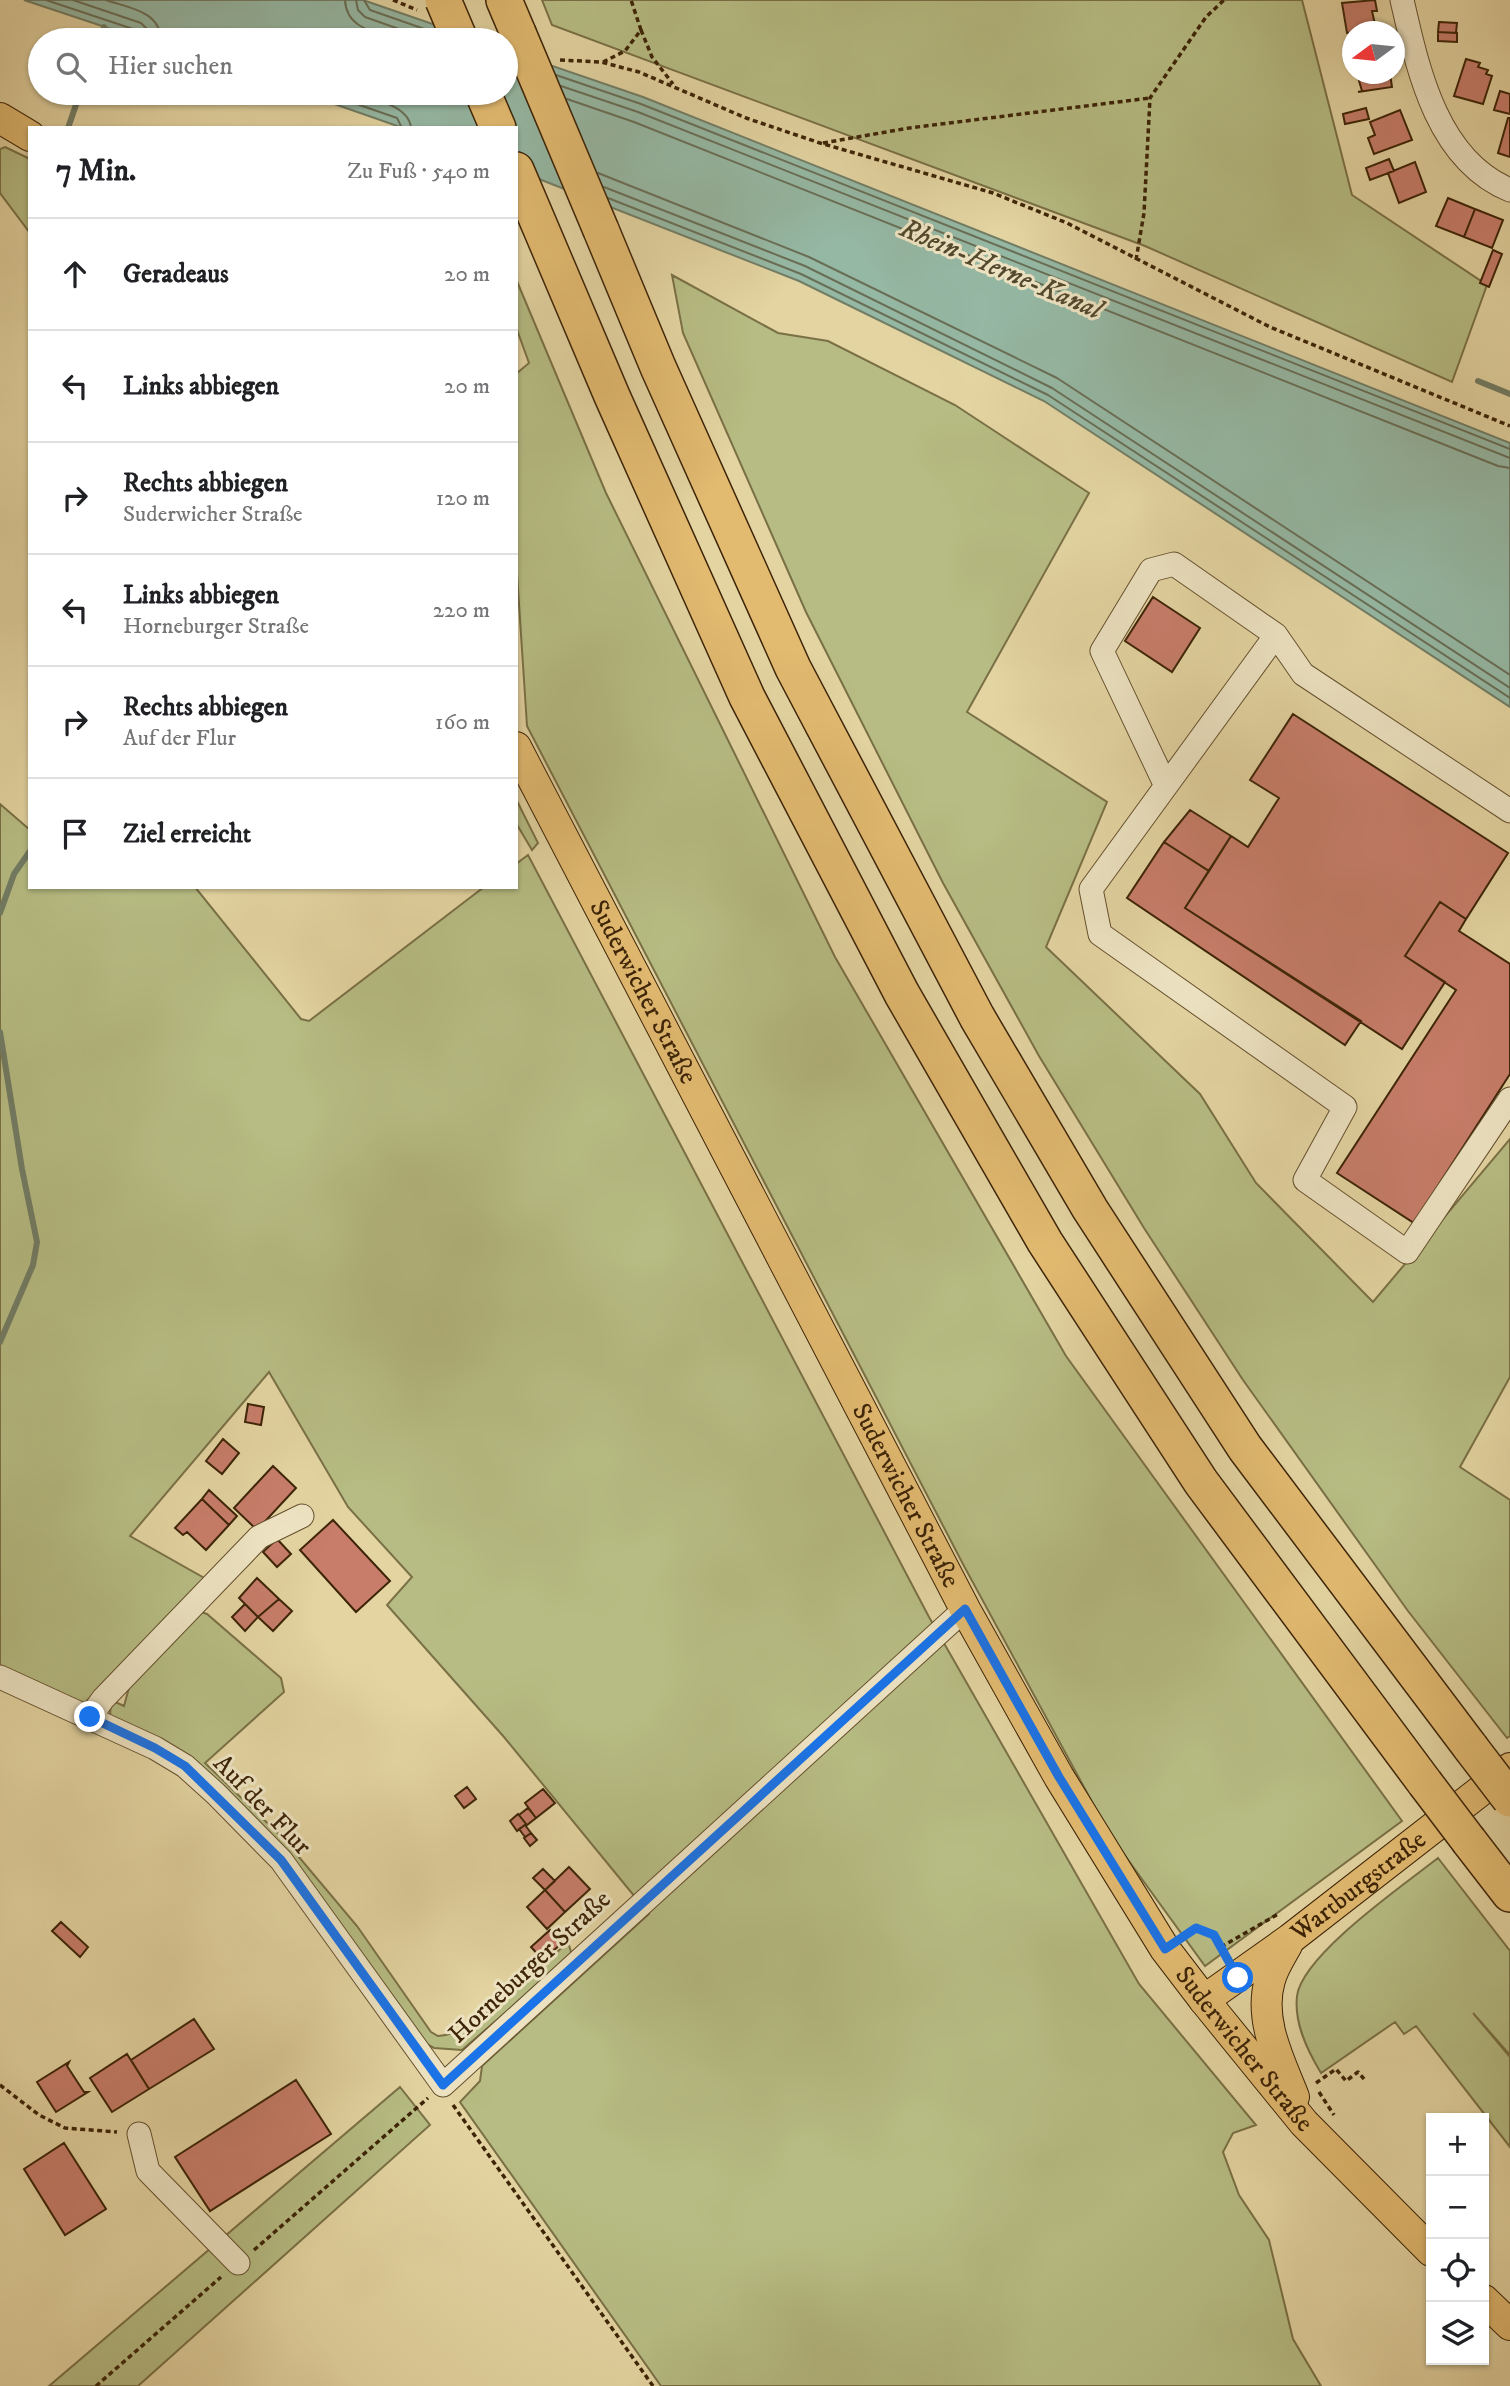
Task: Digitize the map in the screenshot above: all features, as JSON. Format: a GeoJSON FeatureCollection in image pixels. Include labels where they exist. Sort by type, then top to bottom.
{"type":"FeatureCollection","features":[{"type":"Feature","properties":{"kind":"highway"},"geometry":{"type":"LineString","coordinates":[[443,0],[455,28]]}},
{"type":"Feature","properties":{"kind":"highway"},"geometry":{"type":"LineString","coordinates":[[504,0],[516,28]]}},
{"type":"Feature","properties":{"kind":"highway"},"geometry":{"type":"LineString","coordinates":[[518,33],[658,368],[793,668],[977,1017],[1090,1209],[1245,1448],[1510,1800]]}},
{"type":"Feature","properties":{"kind":"highway"},"geometry":{"type":"LineString","coordinates":[[488,105],[497,126]]}},
{"type":"Feature","properties":{"kind":"highway"},"geometry":{"type":"LineString","coordinates":[[518,175],[612,396],[747,697],[902,995],[1045,1242],[1201,1482],[1510,1894]]}},
{"type":"Feature","properties":{"kind":"main road"},"geometry":{"type":"LineString","coordinates":[[0,118],[28,135]]}},
{"type":"Feature","properties":{"kind":"main road","name":"Suderwicher Straße"},"geometry":{"type":"LineString","coordinates":[[518,751],[965,1609],[1059,1777],[1165,1949],[1204,2000],[1304,2123],[1426,2246]]}},
{"type":"Feature","properties":{"kind":"main road","name":"Wartburgstraße"},"geometry":{"type":"LineString","coordinates":[[1204,2000],[1290,1939],[1510,1768]]}},
{"type":"Feature","properties":{"kind":"main road"},"geometry":{"type":"LineString","coordinates":[[1290,1939],[1270,1980],[1268,2024],[1304,2123]]}},
{"type":"Feature","properties":{"kind":"main road"},"geometry":{"type":"LineString","coordinates":[[1486,2302],[1510,2325]]}},
{"type":"Feature","properties":{"kind":"street"},"geometry":{"type":"LineString","coordinates":[[1402,0],[1413,51],[1446,135],[1462,159],[1487,181],[1510,190]]}},
{"type":"Feature","properties":{"kind":"street"},"geometry":{"type":"LineString","coordinates":[[1166,786],[1102,651],[1151,570],[1174,564],[1276,635],[1303,674],[1510,811]]}},
{"type":"Feature","properties":{"kind":"street"},"geometry":{"type":"LineString","coordinates":[[1276,635],[1091,889],[1100,934],[1345,1107],[1305,1180],[1407,1252],[1510,1099]]}},
{"type":"Feature","properties":{"kind":"street"},"geometry":{"type":"LineString","coordinates":[[90,1717],[103,1699],[259,1537],[302,1516]]}},
{"type":"Feature","properties":{"kind":"street","name":"Horneburger Straße"},"geometry":{"type":"LineString","coordinates":[[443,2085],[965,1609]]}},
{"type":"Feature","properties":{"kind":"street","name":"Auf der Flur"},"geometry":{"type":"LineString","coordinates":[[0,1677],[155,1748],[185,1766],[281,1860],[443,2085]]}},
{"type":"Feature","properties":{"kind":"street"},"geometry":{"type":"LineString","coordinates":[[139,2134],[148,2171],[238,2263]]}},
{"type":"Feature","properties":{"kind":"path"},"geometry":{"type":"LineString","coordinates":[[631,0],[652,57],[674,85]]}},
{"type":"Feature","properties":{"kind":"path"},"geometry":{"type":"LineString","coordinates":[[1136,260],[1144,213],[1150,98],[1199,26],[1224,0]]}},
{"type":"Feature","properties":{"kind":"path"},"geometry":{"type":"LineString","coordinates":[[640,30],[625,51],[601,62],[674,85],[746,118],[820,144],[993,193],[1067,223],[1270,327],[1510,426]]}},
{"type":"Feature","properties":{"kind":"path"},"geometry":{"type":"LineString","coordinates":[[820,144],[909,128],[1150,98]]}},
{"type":"Feature","properties":{"kind":"path"},"geometry":{"type":"LineString","coordinates":[[1165,1949],[1196,1928],[1214,1935],[1238,1978]]}},
{"type":"Feature","properties":{"kind":"path"},"geometry":{"type":"LineString","coordinates":[[1315,2085],[1336,2069],[1346,2081],[1358,2072],[1364,2079]]}},
{"type":"Feature","properties":{"kind":"path"},"geometry":{"type":"LineString","coordinates":[[0,2085],[39,2115],[65,2128],[139,2134]]}},
{"type":"Feature","properties":{"kind":"path"},"geometry":{"type":"LineString","coordinates":[[96,2386],[443,2085],[454,2108],[653,2386]]}},
{"type":"Feature","properties":{"kind":"green space"},"geometry":{"type":"Polygon","coordinates":[[[542,0],[1302,0],[1352,195],[1487,285],[1452,382],[1145,246],[552,25],[542,0]]]}},
{"type":"Feature","properties":{"kind":"green space"},"geometry":{"type":"Polygon","coordinates":[[[5,147],[28,158],[28,230],[0,193],[0,149],[5,147]]]}},
{"type":"Feature","properties":{"kind":"green space"},"geometry":{"type":"Polygon","coordinates":[[[672,275],[778,333],[828,341],[955,405],[1089,493],[967,712],[1107,802],[1046,947],[1200,1094],[1256,1183],[1373,1302],[1510,1139],[1510,1377],[1460,1467],[1510,1500],[1510,1736],[1507,1738],[1408,1611],[1243,1380],[1144,1228],[1039,1056],[943,883],[806,612],[683,333],[672,275]]]}},
{"type":"Feature","properties":{"kind":"green space"},"geometry":{"type":"Polygon","coordinates":[[[518,284],[606,493],[835,957],[1066,1356],[1402,1821],[1205,1966],[1110,1835],[964,1566],[527,726],[518,589],[518,372],[529,363],[518,333],[518,284]]]}},
{"type":"Feature","properties":{"kind":"green space"},"geometry":{"type":"Polygon","coordinates":[[[518,803],[538,843],[532,850],[518,826],[518,803]]]}},
{"type":"Feature","properties":{"kind":"green space"},"geometry":{"type":"Polygon","coordinates":[[[0,804],[28,828],[28,889],[197,889],[301,1019],[309,1021],[481,889],[518,889],[518,862],[528,855],[929,1617],[1139,1984],[1256,2125],[1233,2133],[1223,2152],[1239,2195],[1269,2240],[1293,2339],[1321,2386],[661,2386],[460,2102],[480,2081],[482,2066],[649,1914],[504,1737],[387,1605],[412,1577],[348,1507],[269,1372],[130,1536],[206,1579],[84,1704],[0,1667],[0,804]]]}},
{"type":"Feature","properties":{"kind":"green space"},"geometry":{"type":"Polygon","coordinates":[[[198,1611],[207,1614],[281,1678],[284,1692],[205,1763],[283,1838],[357,1926],[431,2032],[438,2036],[470,2025],[524,1983],[568,1942],[572,1955],[462,2050],[434,2048],[421,2041],[287,1858],[110,1717],[111,1700],[124,1706],[130,1684],[198,1611]]]}},
{"type":"Feature","properties":{"kind":"green space"},"geometry":{"type":"Polygon","coordinates":[[[1438,1858],[1510,1951],[1510,2055],[1473,2013],[1510,2057],[1510,2147],[1489,2120],[1489,2113],[1484,2113],[1416,2026],[1404,2034],[1395,2022],[1321,2073],[1306,2046],[1297,2006],[1297,1996],[1303,1979],[1335,1941],[1380,1902],[1438,1858]]]}},
{"type":"Feature","properties":{"kind":"green space"},"geometry":{"type":"Polygon","coordinates":[[[400,2087],[430,2125],[138,2386],[49,2386],[400,2087]]]}},
{"type":"Feature","properties":{"kind":"water"},"geometry":{"type":"Polygon","coordinates":[[[24,0],[363,0],[444,28],[108,28],[24,0]]]}},
{"type":"Feature","properties":{"kind":"water","name":"Rhein-Herne-Kanal"},"geometry":{"type":"Polygon","coordinates":[[[518,54],[643,97],[1510,443],[1510,707],[1044,401],[799,281],[518,171],[518,126],[397,126],[337,105],[518,105],[518,54]]]}},
{"type":"Feature","properties":{"kind":"building"},"geometry":{"type":"Polygon","coordinates":[[[1375,0],[1377,11],[1372,11],[1374,21],[1345,21],[1342,3],[1375,0]]]}},
{"type":"Feature","properties":{"kind":"building"},"geometry":{"type":"Polygon","coordinates":[[[1439,22],[1457,23],[1456,33],[1438,32],[1439,22]]]}},
{"type":"Feature","properties":{"kind":"building"},"geometry":{"type":"Polygon","coordinates":[[[1438,32],[1457,33],[1457,42],[1438,41],[1438,32]]]}},
{"type":"Feature","properties":{"kind":"building"},"geometry":{"type":"Polygon","coordinates":[[[1466,59],[1480,63],[1478,67],[1488,70],[1486,74],[1492,76],[1483,104],[1454,96],[1466,59]]]}},
{"type":"Feature","properties":{"kind":"building"},"geometry":{"type":"Polygon","coordinates":[[[1360,84],[1392,84],[1392,87],[1358,92],[1362,91],[1360,84]]]}},
{"type":"Feature","properties":{"kind":"building"},"geometry":{"type":"Polygon","coordinates":[[[1500,91],[1510,94],[1510,114],[1494,110],[1500,91]]]}},
{"type":"Feature","properties":{"kind":"building"},"geometry":{"type":"Polygon","coordinates":[[[1366,108],[1369,119],[1345,124],[1343,114],[1366,108]]]}},
{"type":"Feature","properties":{"kind":"building"},"geometry":{"type":"Polygon","coordinates":[[[1400,110],[1412,140],[1374,154],[1368,138],[1375,135],[1370,122],[1400,110]]]}},
{"type":"Feature","properties":{"kind":"building"},"geometry":{"type":"Polygon","coordinates":[[[1510,118],[1510,157],[1498,153],[1510,118]]]}},
{"type":"Feature","properties":{"kind":"building"},"geometry":{"type":"Polygon","coordinates":[[[1389,159],[1394,171],[1370,180],[1366,168],[1389,159]]]}},
{"type":"Feature","properties":{"kind":"building"},"geometry":{"type":"Polygon","coordinates":[[[1415,162],[1426,192],[1399,203],[1388,173],[1415,162]]]}},
{"type":"Feature","properties":{"kind":"building"},"geometry":{"type":"Polygon","coordinates":[[[1448,198],[1475,209],[1464,237],[1436,226],[1448,198]]]}},
{"type":"Feature","properties":{"kind":"building"},"geometry":{"type":"Polygon","coordinates":[[[1475,209],[1503,220],[1492,248],[1464,237],[1475,209]]]}},
{"type":"Feature","properties":{"kind":"building"},"geometry":{"type":"Polygon","coordinates":[[[1493,250],[1502,254],[1489,287],[1480,283],[1493,250]]]}},
{"type":"Feature","properties":{"kind":"building"},"geometry":{"type":"Polygon","coordinates":[[[1153,597],[1200,628],[1172,672],[1125,641],[1153,597]]]}},
{"type":"Feature","properties":{"kind":"building"},"geometry":{"type":"Polygon","coordinates":[[[1293,714],[1508,853],[1466,919],[1440,902],[1405,956],[1445,982],[1402,1049],[1185,908],[1231,836],[1248,847],[1279,798],[1250,780],[1293,714]]]}},
{"type":"Feature","properties":{"kind":"building"},"geometry":{"type":"Polygon","coordinates":[[[1190,810],[1231,836],[1209,871],[1164,842],[1190,810]]]}},
{"type":"Feature","properties":{"kind":"building"},"geometry":{"type":"Polygon","coordinates":[[[1164,842],[1209,871],[1185,908],[1361,1021],[1345,1045],[1127,898],[1164,842]]]}},
{"type":"Feature","properties":{"kind":"building"},"geometry":{"type":"Polygon","coordinates":[[[1440,902],[1466,919],[1459,931],[1510,964],[1510,1074],[1414,1223],[1337,1173],[1456,990],[1405,956],[1440,902]]]}},
{"type":"Feature","properties":{"kind":"building"},"geometry":{"type":"Polygon","coordinates":[[[248,1404],[264,1407],[261,1425],[245,1422],[248,1404]]]}},
{"type":"Feature","properties":{"kind":"building"},"geometry":{"type":"Polygon","coordinates":[[[223,1439],[239,1453],[222,1474],[206,1461],[223,1439]]]}},
{"type":"Feature","properties":{"kind":"building"},"geometry":{"type":"Polygon","coordinates":[[[273,1466],[296,1488],[257,1530],[234,1508],[273,1466]]]}},
{"type":"Feature","properties":{"kind":"building"},"geometry":{"type":"Polygon","coordinates":[[[209,1490],[237,1516],[229,1525],[202,1499],[209,1490]]]}},
{"type":"Feature","properties":{"kind":"building"},"geometry":{"type":"Polygon","coordinates":[[[202,1499],[229,1525],[206,1550],[187,1532],[183,1535],[175,1528],[202,1499]]]}},
{"type":"Feature","properties":{"kind":"building"},"geometry":{"type":"Polygon","coordinates":[[[333,1520],[390,1581],[356,1612],[300,1550],[333,1520]]]}},
{"type":"Feature","properties":{"kind":"building"},"geometry":{"type":"Polygon","coordinates":[[[277,1539],[291,1554],[277,1567],[263,1552],[277,1539]]]}},
{"type":"Feature","properties":{"kind":"building"},"geometry":{"type":"Polygon","coordinates":[[[257,1578],[279,1599],[258,1617],[239,1598],[257,1578]]]}},
{"type":"Feature","properties":{"kind":"building"},"geometry":{"type":"Polygon","coordinates":[[[279,1599],[292,1611],[273,1631],[258,1617],[279,1599]]]}},
{"type":"Feature","properties":{"kind":"building"},"geometry":{"type":"Polygon","coordinates":[[[245,1604],[258,1617],[245,1631],[232,1617],[245,1604]]]}},
{"type":"Feature","properties":{"kind":"building"},"geometry":{"type":"Polygon","coordinates":[[[467,1787],[476,1799],[464,1808],[455,1796],[467,1787]]]}},
{"type":"Feature","properties":{"kind":"building"},"geometry":{"type":"Polygon","coordinates":[[[543,1789],[555,1803],[536,1818],[525,1803],[543,1789]]]}},
{"type":"Feature","properties":{"kind":"building"},"geometry":{"type":"Polygon","coordinates":[[[528,1808],[536,1818],[527,1825],[519,1815],[528,1808]]]}},
{"type":"Feature","properties":{"kind":"building"},"geometry":{"type":"Polygon","coordinates":[[[518,1814],[526,1824],[517,1831],[510,1821],[518,1814]]]}},
{"type":"Feature","properties":{"kind":"building"},"geometry":{"type":"Polygon","coordinates":[[[525,1825],[531,1833],[525,1837],[519,1829],[525,1825]]]}},
{"type":"Feature","properties":{"kind":"building"},"geometry":{"type":"Polygon","coordinates":[[[531,1833],[537,1840],[530,1846],[524,1838],[531,1833]]]}},
{"type":"Feature","properties":{"kind":"building"},"geometry":{"type":"Polygon","coordinates":[[[569,1867],[590,1889],[565,1912],[545,1890],[569,1867]]]}},
{"type":"Feature","properties":{"kind":"building"},"geometry":{"type":"Polygon","coordinates":[[[543,1869],[555,1881],[545,1890],[533,1878],[543,1869]]]}},
{"type":"Feature","properties":{"kind":"building"},"geometry":{"type":"Polygon","coordinates":[[[545,1890],[565,1912],[547,1929],[527,1907],[545,1890]]]}},
{"type":"Feature","properties":{"kind":"building"},"geometry":{"type":"Polygon","coordinates":[[[61,1922],[88,1947],[80,1957],[52,1931],[61,1922]]]}},
{"type":"Feature","properties":{"kind":"building"},"geometry":{"type":"Polygon","coordinates":[[[550,1930],[562,1943],[543,1960],[531,1947],[550,1930]]]}},
{"type":"Feature","properties":{"kind":"building"},"geometry":{"type":"Polygon","coordinates":[[[194,2019],[214,2049],[149,2089],[131,2060],[194,2019]]]}},
{"type":"Feature","properties":{"kind":"building"},"geometry":{"type":"Polygon","coordinates":[[[127,2054],[149,2089],[112,2112],[90,2078],[127,2054]]]}},
{"type":"Feature","properties":{"kind":"building"},"geometry":{"type":"Polygon","coordinates":[[[69,2062],[67,2066],[84,2092],[88,2092],[56,2112],[37,2082],[69,2062]]]}},
{"type":"Feature","properties":{"kind":"building"},"geometry":{"type":"Polygon","coordinates":[[[296,2080],[331,2134],[210,2211],[175,2157],[296,2080]]]}},
{"type":"Feature","properties":{"kind":"building"},"geometry":{"type":"Polygon","coordinates":[[[64,2143],[106,2209],[65,2235],[24,2169],[64,2143]]]}},
{"type":"Feature","properties":{"kind":"waterway"},"geometry":{"type":"LineString","coordinates":[[69,126],[76,105]]}},
{"type":"Feature","properties":{"kind":"waterway"},"geometry":{"type":"LineString","coordinates":[[1478,381],[1510,394]]}},
{"type":"Feature","properties":{"kind":"waterway"},"geometry":{"type":"LineString","coordinates":[[0,913],[14,874],[28,854]]}},
{"type":"Feature","properties":{"kind":"waterway"},"geometry":{"type":"LineString","coordinates":[[0,1032],[22,1169],[37,1242],[33,1265],[0,1342]]}},
{"type":"Feature","properties":{"kind":"route"},"geometry":{"type":"LineString","coordinates":[[90,1717],[155,1748],[185,1766],[281,1860],[443,2085],[855,1713],[965,1609],[1059,1777],[1165,1949],[1196,1928],[1214,1935],[1238,1978]]}}]}
